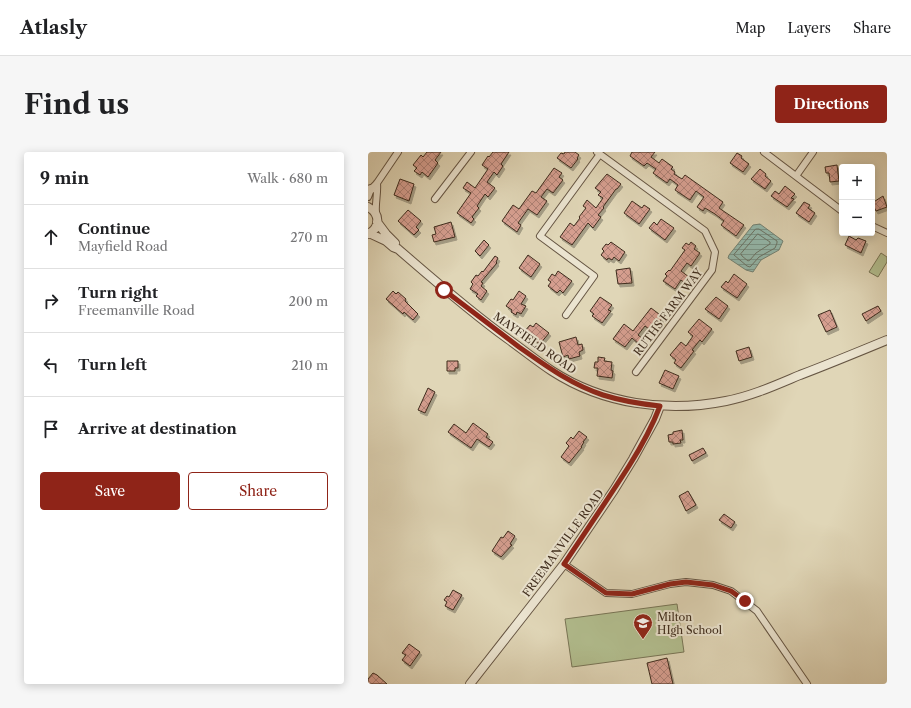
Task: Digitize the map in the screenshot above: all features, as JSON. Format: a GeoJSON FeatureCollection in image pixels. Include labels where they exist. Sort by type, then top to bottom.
{"type":"FeatureCollection","features":[{"type":"Feature","properties":{"kind":"street"},"geometry":{"type":"LineString","coordinates":[[369,192],[398,152]]}},
{"type":"Feature","properties":{"kind":"street"},"geometry":{"type":"LineString","coordinates":[[435,199],[471,152]]}},
{"type":"Feature","properties":{"kind":"street"},"geometry":{"type":"LineString","coordinates":[[764,152],[839,209]]}},
{"type":"Feature","properties":{"kind":"street"},"geometry":{"type":"LineString","coordinates":[[796,176],[813,152]]}},
{"type":"Feature","properties":{"kind":"street"},"geometry":{"type":"LineString","coordinates":[[566,315],[594,276],[540,236],[599,153]]}},
{"type":"Feature","properties":{"kind":"street","name":"RUTHS FARM WAY"},"geometry":{"type":"LineString","coordinates":[[599,153],[705,231],[715,252],[712,270],[636,372]]}},
{"type":"Feature","properties":{"kind":"street"},"geometry":{"type":"LineString","coordinates":[[368,234],[374,229],[376,217],[376,196],[378,190],[377,183]]}},
{"type":"Feature","properties":{"kind":"street","name":"MAYFIELD ROAD"},"geometry":{"type":"LineString","coordinates":[[368,207],[386,234],[396,244],[398,249]]}},
{"type":"Feature","properties":{"kind":"street"},"geometry":{"type":"LineString","coordinates":[[875,227],[887,233]]}},
{"type":"Feature","properties":{"kind":"street","name":"MAYFIELD ROAD"},"geometry":{"type":"LineString","coordinates":[[368,234],[386,241],[398,249],[444,290],[482,320],[551,370],[575,384],[603,395],[632,402],[660,406],[705,404],[727,401],[751,394],[887,340]]}},
{"type":"Feature","properties":{"kind":"street","name":"FREEMANVILLE ROAD"},"geometry":{"type":"LineString","coordinates":[[470,684],[564,564],[614,490],[655,419],[660,406]]}},
{"type":"Feature","properties":{"kind":"street"},"geometry":{"type":"LineString","coordinates":[[564,564],[606,593],[632,594],[670,584],[686,582],[713,585],[731,591],[757,611],[807,684]]}},
{"type":"Feature","properties":{"kind":"green space"},"geometry":{"type":"Polygon","coordinates":[[[881,253],[887,257],[887,262],[878,277],[869,272],[881,253]]]}},
{"type":"Feature","properties":{"kind":"green space"},"geometry":{"type":"Polygon","coordinates":[[[677,604],[684,652],[572,667],[565,619],[677,604]]]}},
{"type":"Feature","properties":{"kind":"water"},"geometry":{"type":"Polygon","coordinates":[[[760,224],[783,241],[779,250],[761,260],[753,272],[746,270],[728,258],[753,225],[760,224]]]}},
{"type":"Feature","properties":{"kind":"building"},"geometry":{"type":"Polygon","coordinates":[[[427,152],[441,152],[435,160],[438,163],[428,177],[422,172],[420,175],[414,171],[417,168],[413,165],[421,155],[423,157],[427,152]]]}},
{"type":"Feature","properties":{"kind":"building"},"geometry":{"type":"Polygon","coordinates":[[[493,152],[509,152],[501,164],[503,166],[497,175],[494,172],[487,182],[495,188],[488,197],[485,194],[477,206],[479,208],[472,217],[474,219],[471,223],[457,213],[471,193],[463,188],[467,182],[475,188],[488,169],[482,165],[488,156],[489,157],[493,152]]]}},
{"type":"Feature","properties":{"kind":"building"},"geometry":{"type":"Polygon","coordinates":[[[565,152],[575,152],[579,155],[577,158],[578,159],[571,168],[557,158],[561,153],[564,154],[565,152]]]}},
{"type":"Feature","properties":{"kind":"building"},"geometry":{"type":"Polygon","coordinates":[[[632,152],[655,152],[651,157],[659,163],[662,159],[673,167],[671,169],[675,172],[674,174],[682,179],[685,175],[723,202],[719,208],[744,225],[736,236],[721,225],[724,221],[715,214],[705,208],[703,211],[697,207],[704,197],[696,191],[690,200],[675,190],[678,185],[670,179],[667,183],[653,173],[656,169],[647,163],[644,166],[630,156],[632,152]]]}},
{"type":"Feature","properties":{"kind":"building"},"geometry":{"type":"Polygon","coordinates":[[[737,153],[749,164],[743,172],[730,163],[737,153]]]}},
{"type":"Feature","properties":{"kind":"building"},"geometry":{"type":"Polygon","coordinates":[[[837,165],[839,181],[830,182],[829,173],[826,173],[825,167],[837,165]]]}},
{"type":"Feature","properties":{"kind":"building"},"geometry":{"type":"Polygon","coordinates":[[[554,168],[562,173],[559,177],[563,180],[553,193],[547,189],[541,197],[547,201],[537,215],[528,209],[518,223],[521,225],[517,232],[502,221],[513,205],[519,209],[532,191],[536,193],[554,168]]]}},
{"type":"Feature","properties":{"kind":"building"},"geometry":{"type":"Polygon","coordinates":[[[760,169],[771,181],[765,189],[751,179],[760,169]]]}},
{"type":"Feature","properties":{"kind":"building"},"geometry":{"type":"Polygon","coordinates":[[[607,174],[621,184],[603,207],[604,208],[598,215],[601,217],[593,228],[588,223],[572,245],[560,237],[570,223],[574,226],[580,218],[579,217],[586,208],[583,206],[587,200],[596,208],[603,198],[598,195],[601,192],[595,188],[607,174]]]}},
{"type":"Feature","properties":{"kind":"building"},"geometry":{"type":"Polygon","coordinates":[[[400,179],[414,184],[409,201],[394,195],[400,179]]]}},
{"type":"Feature","properties":{"kind":"building"},"geometry":{"type":"Polygon","coordinates":[[[785,186],[795,194],[791,198],[794,199],[787,207],[771,196],[775,191],[779,194],[785,186]]]}},
{"type":"Feature","properties":{"kind":"building"},"geometry":{"type":"Polygon","coordinates":[[[883,196],[887,207],[876,211],[875,201],[883,196]]]}},
{"type":"Feature","properties":{"kind":"building"},"geometry":{"type":"Polygon","coordinates":[[[632,201],[642,208],[644,205],[650,209],[639,224],[624,213],[632,201]]]}},
{"type":"Feature","properties":{"kind":"building"},"geometry":{"type":"Polygon","coordinates":[[[804,202],[810,205],[808,208],[815,213],[809,222],[796,213],[804,202]]]}},
{"type":"Feature","properties":{"kind":"building"},"geometry":{"type":"Polygon","coordinates":[[[408,210],[421,221],[416,227],[419,230],[414,235],[398,221],[408,210]]]}},
{"type":"Feature","properties":{"kind":"building"},"geometry":{"type":"Polygon","coordinates":[[[661,219],[674,228],[665,240],[649,228],[654,222],[657,225],[661,219]]]}},
{"type":"Feature","properties":{"kind":"building"},"geometry":{"type":"Polygon","coordinates":[[[451,222],[455,237],[434,242],[432,235],[436,234],[434,227],[451,222]]]}},
{"type":"Feature","properties":{"kind":"building"},"geometry":{"type":"Polygon","coordinates":[[[849,236],[856,240],[858,238],[866,241],[861,253],[845,245],[849,236]]]}},
{"type":"Feature","properties":{"kind":"building"},"geometry":{"type":"Polygon","coordinates":[[[484,240],[489,245],[480,256],[475,251],[484,240]]]}},
{"type":"Feature","properties":{"kind":"building"},"geometry":{"type":"Polygon","coordinates":[[[611,242],[625,252],[619,261],[614,257],[612,260],[608,258],[607,260],[601,255],[604,251],[602,249],[606,244],[608,245],[611,242]]]}},
{"type":"Feature","properties":{"kind":"building"},"geometry":{"type":"Polygon","coordinates":[[[691,242],[696,246],[694,249],[700,253],[691,266],[687,263],[681,271],[689,277],[685,283],[681,280],[675,289],[663,281],[667,276],[665,274],[669,270],[670,271],[685,250],[682,248],[686,243],[689,245],[691,242]]]}},
{"type":"Feature","properties":{"kind":"building"},"geometry":{"type":"Polygon","coordinates":[[[528,255],[540,264],[531,277],[519,268],[528,255]]]}},
{"type":"Feature","properties":{"kind":"building"},"geometry":{"type":"Polygon","coordinates":[[[495,256],[498,258],[497,263],[481,282],[483,283],[481,286],[487,291],[481,300],[476,296],[478,294],[470,289],[473,284],[471,282],[476,275],[478,276],[482,271],[483,272],[495,256]]]}},
{"type":"Feature","properties":{"kind":"building"},"geometry":{"type":"Polygon","coordinates":[[[630,268],[632,283],[618,284],[616,270],[630,268]]]}},
{"type":"Feature","properties":{"kind":"building"},"geometry":{"type":"Polygon","coordinates":[[[558,271],[572,281],[563,293],[560,290],[557,293],[548,286],[551,282],[548,280],[552,274],[555,276],[558,271]]]}},
{"type":"Feature","properties":{"kind":"building"},"geometry":{"type":"Polygon","coordinates":[[[734,274],[747,284],[737,298],[721,287],[726,281],[728,283],[734,274]]]}},
{"type":"Feature","properties":{"kind":"building"},"geometry":{"type":"Polygon","coordinates":[[[393,291],[396,294],[398,292],[406,299],[405,301],[418,314],[413,320],[404,312],[403,314],[386,299],[393,291]]]}},
{"type":"Feature","properties":{"kind":"building"},"geometry":{"type":"Polygon","coordinates":[[[519,291],[526,296],[521,304],[526,306],[521,314],[517,312],[516,315],[506,306],[511,299],[513,300],[519,291]]]}},
{"type":"Feature","properties":{"kind":"building"},"geometry":{"type":"Polygon","coordinates":[[[600,297],[612,305],[608,310],[611,311],[602,323],[592,316],[594,314],[590,311],[600,297]]]}},
{"type":"Feature","properties":{"kind":"building"},"geometry":{"type":"Polygon","coordinates":[[[716,297],[728,306],[719,319],[705,309],[716,297]]]}},
{"type":"Feature","properties":{"kind":"building"},"geometry":{"type":"Polygon","coordinates":[[[878,306],[881,311],[866,321],[862,314],[878,306]]]}},
{"type":"Feature","properties":{"kind":"building"},"geometry":{"type":"Polygon","coordinates":[[[651,308],[663,317],[654,329],[652,327],[650,330],[645,326],[638,335],[643,339],[639,344],[632,338],[625,347],[613,339],[624,324],[633,331],[651,308]]]}},
{"type":"Feature","properties":{"kind":"building"},"geometry":{"type":"Polygon","coordinates":[[[830,310],[837,327],[826,332],[818,315],[830,310]]]}},
{"type":"Feature","properties":{"kind":"building"},"geometry":{"type":"Polygon","coordinates":[[[699,319],[712,329],[702,342],[700,340],[692,350],[694,351],[681,368],[674,363],[676,360],[670,355],[681,342],[686,346],[693,336],[688,332],[699,319]]]}},
{"type":"Feature","properties":{"kind":"building"},"geometry":{"type":"Polygon","coordinates":[[[536,323],[549,333],[540,344],[524,332],[530,325],[533,327],[536,323]]]}},
{"type":"Feature","properties":{"kind":"building"},"geometry":{"type":"Polygon","coordinates":[[[576,337],[578,345],[582,344],[583,350],[579,352],[580,356],[569,359],[568,355],[563,357],[559,342],[576,337]]]}},
{"type":"Feature","properties":{"kind":"building"},"geometry":{"type":"Polygon","coordinates":[[[749,347],[752,357],[739,361],[736,351],[749,347]]]}},
{"type":"Feature","properties":{"kind":"building"},"geometry":{"type":"Polygon","coordinates":[[[598,357],[605,358],[604,361],[612,362],[612,378],[597,376],[598,368],[594,368],[595,362],[598,362],[598,357]]]}},
{"type":"Feature","properties":{"kind":"building"},"geometry":{"type":"Polygon","coordinates":[[[447,361],[458,361],[458,368],[455,368],[455,371],[447,371],[447,361]]]}},
{"type":"Feature","properties":{"kind":"building"},"geometry":{"type":"Polygon","coordinates":[[[665,370],[679,376],[673,389],[659,383],[665,370]]]}},
{"type":"Feature","properties":{"kind":"building"},"geometry":{"type":"Polygon","coordinates":[[[428,388],[435,392],[425,413],[418,410],[428,388]]]}},
{"type":"Feature","properties":{"kind":"building"},"geometry":{"type":"Polygon","coordinates":[[[473,423],[488,434],[486,437],[493,442],[489,447],[477,439],[471,448],[448,432],[454,424],[466,433],[473,423]]]}},
{"type":"Feature","properties":{"kind":"building"},"geometry":{"type":"Polygon","coordinates":[[[682,430],[683,440],[680,440],[681,443],[673,444],[673,442],[669,442],[668,435],[682,430]]]}},
{"type":"Feature","properties":{"kind":"building"},"geometry":{"type":"Polygon","coordinates":[[[579,431],[587,437],[583,442],[582,447],[569,463],[561,457],[569,446],[566,443],[571,437],[573,439],[579,431]]]}},
{"type":"Feature","properties":{"kind":"building"},"geometry":{"type":"Polygon","coordinates":[[[703,448],[706,453],[692,461],[689,455],[703,448]]]}},
{"type":"Feature","properties":{"kind":"building"},"geometry":{"type":"Polygon","coordinates":[[[688,491],[696,505],[686,511],[679,496],[688,491]]]}},
{"type":"Feature","properties":{"kind":"building"},"geometry":{"type":"Polygon","coordinates":[[[724,514],[735,522],[731,528],[719,520],[724,514]]]}},
{"type":"Feature","properties":{"kind":"building"},"geometry":{"type":"Polygon","coordinates":[[[508,531],[515,536],[510,544],[512,545],[501,557],[492,551],[501,537],[503,538],[508,531]]]}},
{"type":"Feature","properties":{"kind":"building"},"geometry":{"type":"Polygon","coordinates":[[[453,590],[462,595],[453,610],[445,606],[447,602],[444,600],[447,596],[449,597],[453,590]]]}},
{"type":"Feature","properties":{"kind":"building"},"geometry":{"type":"Polygon","coordinates":[[[409,644],[420,652],[410,666],[402,660],[406,655],[402,653],[409,644]]]}},
{"type":"Feature","properties":{"kind":"building"},"geometry":{"type":"Polygon","coordinates":[[[667,658],[673,684],[652,684],[647,663],[667,658]]]}},
{"type":"Feature","properties":{"kind":"building"},"geometry":{"type":"Polygon","coordinates":[[[373,673],[387,684],[368,684],[368,679],[373,673]]]}},
{"type":"Feature","properties":{"kind":"place","name":"Milton HIgh School"},"geometry":{"type":"Point","coordinates":[643,640]}},
{"type":"Feature","properties":{"kind":"route"},"geometry":{"type":"LineString","coordinates":[[444,290],[482,320],[551,370],[575,384],[603,395],[632,402],[660,406],[655,419],[633,459],[564,564],[606,593],[632,594],[670,584],[686,582],[713,585],[731,591],[745,601]]}}]}
